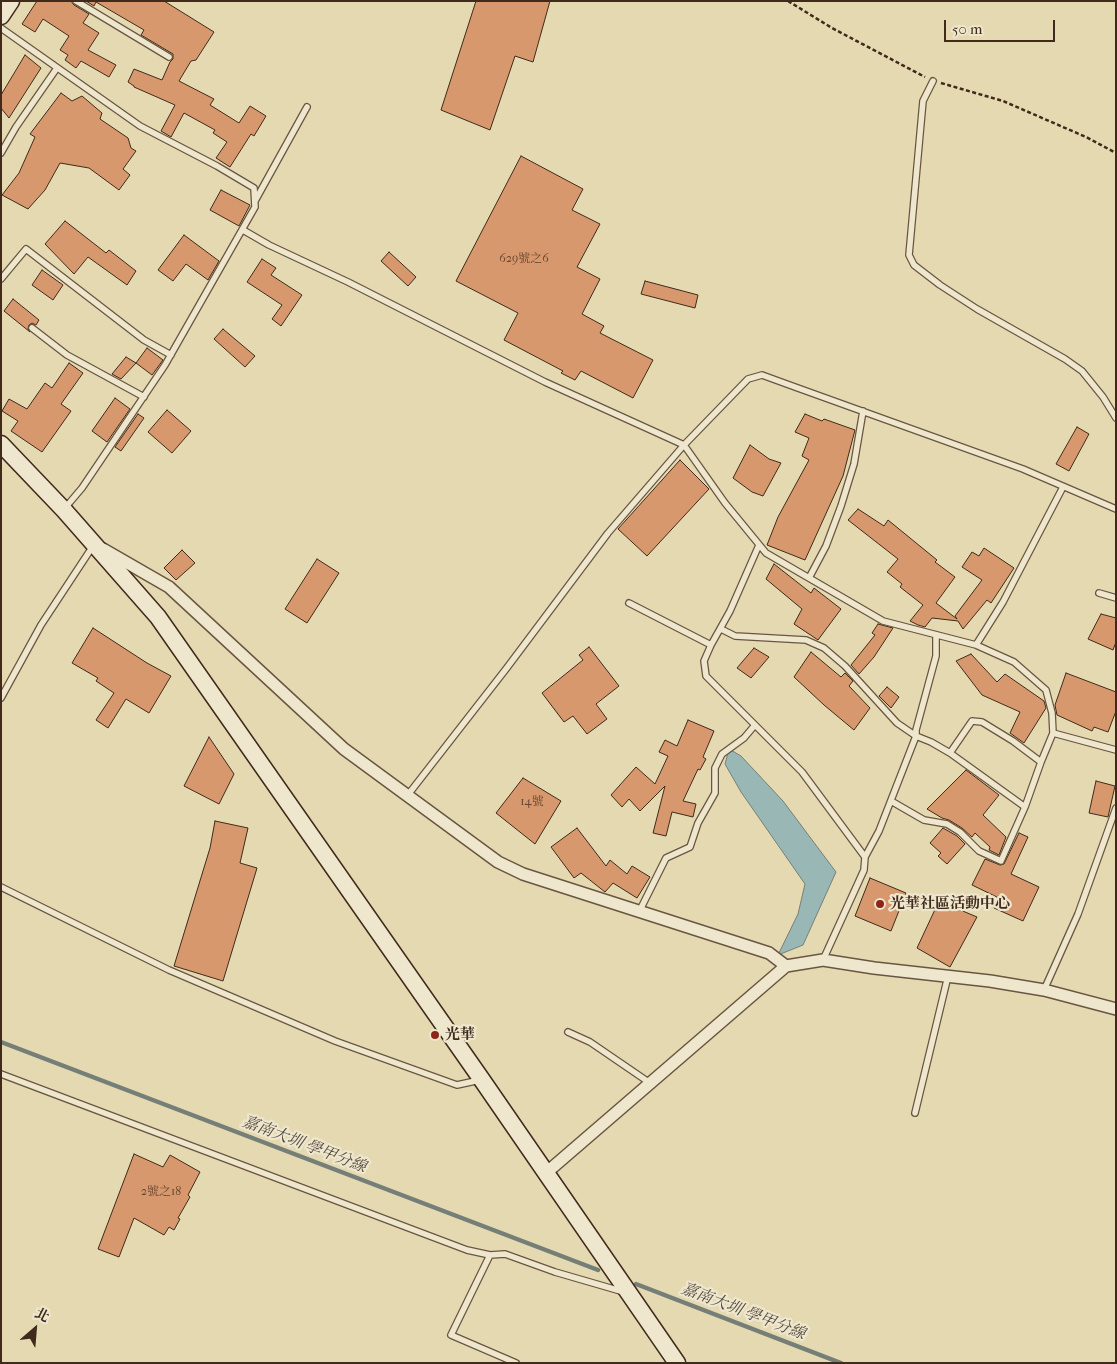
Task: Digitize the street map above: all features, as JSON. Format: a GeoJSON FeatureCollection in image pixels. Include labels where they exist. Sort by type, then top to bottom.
{"type":"FeatureCollection","features":[{"type":"Feature","properties":{"kind":"main road"},"geometry":{"type":"LineString","coordinates":[[1,16],[11,1]]}},
{"type":"Feature","properties":{"kind":"main road"},"geometry":{"type":"LineString","coordinates":[[1,444],[64,510],[158,617],[482,1080],[677,1363]]}},
{"type":"Feature","properties":{"kind":"street"},"geometry":{"type":"LineString","coordinates":[[94,544],[169,587],[344,749],[498,862],[523,874],[769,953],[786,966]]}},
{"type":"Feature","properties":{"kind":"street"},"geometry":{"type":"LineString","coordinates":[[546,1173],[786,966],[823,960],[874,968],[990,981],[1044,990],[1116,1009]]}},
{"type":"Feature","properties":{"kind":"lane"},"geometry":{"type":"LineString","coordinates":[[76,1],[169,57]]}},
{"type":"Feature","properties":{"kind":"lane"},"geometry":{"type":"LineString","coordinates":[[1,28],[140,126],[217,166],[254,188],[255,207],[171,355],[82,488],[64,510]]}},
{"type":"Feature","properties":{"kind":"lane"},"geometry":{"type":"LineString","coordinates":[[1,153],[16,127],[57,68]]}},
{"type":"Feature","properties":{"kind":"lane"},"geometry":{"type":"LineString","coordinates":[[933,81],[923,101],[909,255],[914,265],[940,285],[978,309],[1065,359],[1082,371],[1103,397],[1116,418]]}},
{"type":"Feature","properties":{"kind":"lane"},"geometry":{"type":"LineString","coordinates":[[255,201],[307,107]]}},
{"type":"Feature","properties":{"kind":"lane"},"geometry":{"type":"LineString","coordinates":[[243,230],[269,245],[348,282],[545,382],[684,445],[725,503],[766,553],[883,621],[976,645],[1014,662],[1046,690],[1052,713],[1053,733],[1025,808],[1001,861],[979,851],[960,832],[947,824],[924,820],[891,800]]}},
{"type":"Feature","properties":{"kind":"lane"},"geometry":{"type":"LineString","coordinates":[[1,279],[26,249],[144,340],[171,355]]}},
{"type":"Feature","properties":{"kind":"lane"},"geometry":{"type":"LineString","coordinates":[[32,328],[67,356],[144,397]]}},
{"type":"Feature","properties":{"kind":"lane"},"geometry":{"type":"LineString","coordinates":[[408,796],[608,533],[684,445],[748,379],[762,376],[863,411],[1023,469],[1116,510]]}},
{"type":"Feature","properties":{"kind":"lane"},"geometry":{"type":"LineString","coordinates":[[809,578],[826,546],[841,506],[854,464],[863,411]]}},
{"type":"Feature","properties":{"kind":"lane"},"geometry":{"type":"LineString","coordinates":[[976,645],[1003,602],[1063,487]]}},
{"type":"Feature","properties":{"kind":"lane"},"geometry":{"type":"LineString","coordinates":[[1,698],[41,625],[94,544]]}},
{"type":"Feature","properties":{"kind":"lane"},"geometry":{"type":"LineString","coordinates":[[760,545],[730,611],[704,661],[706,676],[802,772],[865,857]]}},
{"type":"Feature","properties":{"kind":"lane"},"geometry":{"type":"LineString","coordinates":[[1099,593],[1116,598]]}},
{"type":"Feature","properties":{"kind":"lane"},"geometry":{"type":"LineString","coordinates":[[629,603],[711,645]]}},
{"type":"Feature","properties":{"kind":"lane"},"geometry":{"type":"LineString","coordinates":[[721,629],[735,636],[806,640],[824,648],[846,666],[897,723],[916,736],[950,753],[1025,808]]}},
{"type":"Feature","properties":{"kind":"lane"},"geometry":{"type":"LineString","coordinates":[[823,960],[864,870],[865,857],[879,831],[916,736],[936,656],[936,635]]}},
{"type":"Feature","properties":{"kind":"lane"},"geometry":{"type":"LineString","coordinates":[[950,753],[972,721],[982,722],[1013,741],[1041,762]]}},
{"type":"Feature","properties":{"kind":"lane"},"geometry":{"type":"LineString","coordinates":[[640,910],[666,858],[690,847],[698,822],[716,793],[715,768],[722,754],[744,738],[755,725]]}},
{"type":"Feature","properties":{"kind":"lane"},"geometry":{"type":"LineString","coordinates":[[1053,733],[1116,750]]}},
{"type":"Feature","properties":{"kind":"lane"},"geometry":{"type":"LineString","coordinates":[[1044,990],[1078,914],[1116,808]]}},
{"type":"Feature","properties":{"kind":"lane"},"geometry":{"type":"LineString","coordinates":[[1,887],[169,970],[336,1041],[457,1085],[482,1080]]}},
{"type":"Feature","properties":{"kind":"lane"},"geometry":{"type":"LineString","coordinates":[[915,1113],[948,976]]}},
{"type":"Feature","properties":{"kind":"lane"},"geometry":{"type":"LineString","coordinates":[[568,1032],[590,1042],[650,1083]]}},
{"type":"Feature","properties":{"kind":"lane"},"geometry":{"type":"LineString","coordinates":[[1,1074],[467,1250],[490,1255],[505,1254],[555,1272],[628,1293]]}},
{"type":"Feature","properties":{"kind":"lane"},"geometry":{"type":"LineString","coordinates":[[490,1255],[450,1335],[516,1363]]}},
{"type":"Feature","properties":{"kind":"path"},"geometry":{"type":"LineString","coordinates":[[788,1],[832,28],[933,81],[1003,101],[1086,137],[1116,153]]}},
{"type":"Feature","properties":{"kind":"water"},"geometry":{"type":"Polygon","coordinates":[[[729,749],[741,756],[783,801],[836,872],[803,945],[778,955],[798,914],[805,884],[741,792],[725,764],[729,749]]]}},
{"type":"Feature","properties":{"kind":"building"},"geometry":{"type":"Polygon","coordinates":[[[37,1],[71,1],[89,14],[83,23],[99,33],[88,50],[116,65],[109,77],[81,61],[76,68],[65,60],[68,55],[60,50],[69,36],[43,19],[35,32],[22,24],[37,1]]]}},
{"type":"Feature","properties":{"kind":"building"},"geometry":{"type":"Polygon","coordinates":[[[86,1],[164,1],[214,32],[196,60],[191,61],[179,81],[214,99],[210,105],[239,123],[250,106],[266,116],[254,136],[251,134],[230,167],[216,158],[227,142],[213,133],[215,130],[184,113],[171,137],[161,131],[175,105],[134,87],[128,82],[134,69],[162,80],[173,59],[173,54],[141,35],[144,30],[96,2],[94,6],[86,1]]]}},
{"type":"Feature","properties":{"kind":"building"},"geometry":{"type":"Polygon","coordinates":[[[476,1],[550,1],[533,62],[515,56],[490,130],[441,110],[476,1]]]}},
{"type":"Feature","properties":{"kind":"building"},"geometry":{"type":"Polygon","coordinates":[[[25,55],[41,68],[9,118],[1,108],[1,95],[25,55]]]}},
{"type":"Feature","properties":{"kind":"building"},"geometry":{"type":"Polygon","coordinates":[[[61,93],[72,101],[82,96],[102,113],[100,119],[128,138],[131,148],[136,151],[123,169],[130,175],[119,190],[89,168],[60,163],[45,190],[28,209],[2,195],[19,173],[35,137],[30,134],[61,93]]]}},
{"type":"Feature","properties":{"kind":"building"},"geometry":{"type":"Polygon","coordinates":[[[521,156],[583,189],[572,210],[600,224],[577,267],[600,279],[582,314],[604,326],[600,333],[653,360],[633,398],[581,371],[575,380],[561,373],[563,371],[504,340],[518,313],[456,281],[521,156]]]}},
{"type":"Feature","properties":{"kind":"building"},"geometry":{"type":"Polygon","coordinates":[[[221,190],[250,205],[239,226],[210,210],[221,190]]]}},
{"type":"Feature","properties":{"kind":"building"},"geometry":{"type":"Polygon","coordinates":[[[65,221],[106,253],[109,250],[136,271],[127,285],[88,257],[74,274],[45,244],[65,221]]]}},
{"type":"Feature","properties":{"kind":"building"},"geometry":{"type":"Polygon","coordinates":[[[184,235],[219,261],[208,280],[186,264],[173,281],[158,270],[184,235]]]}},
{"type":"Feature","properties":{"kind":"building"},"geometry":{"type":"Polygon","coordinates":[[[389,252],[416,277],[408,286],[381,261],[389,252]]]}},
{"type":"Feature","properties":{"kind":"building"},"geometry":{"type":"Polygon","coordinates":[[[262,259],[276,268],[271,275],[302,295],[281,326],[272,319],[282,305],[247,282],[262,259]]]}},
{"type":"Feature","properties":{"kind":"building"},"geometry":{"type":"Polygon","coordinates":[[[42,270],[63,285],[53,300],[32,285],[42,270]]]}},
{"type":"Feature","properties":{"kind":"building"},"geometry":{"type":"Polygon","coordinates":[[[645,281],[698,295],[695,308],[641,294],[645,281]]]}},
{"type":"Feature","properties":{"kind":"building"},"geometry":{"type":"Polygon","coordinates":[[[13,299],[39,320],[36,325],[32,323],[29,325],[28,329],[30,332],[4,311],[13,299]]]}},
{"type":"Feature","properties":{"kind":"building"},"geometry":{"type":"Polygon","coordinates":[[[223,329],[255,356],[245,367],[214,339],[223,329]]]}},
{"type":"Feature","properties":{"kind":"building"},"geometry":{"type":"Polygon","coordinates":[[[147,348],[163,360],[152,375],[136,363],[147,348]]]}},
{"type":"Feature","properties":{"kind":"building"},"geometry":{"type":"Polygon","coordinates":[[[126,357],[136,363],[121,379],[112,374],[126,357]]]}},
{"type":"Feature","properties":{"kind":"building"},"geometry":{"type":"Polygon","coordinates":[[[69,363],[83,373],[61,404],[71,411],[42,452],[11,431],[18,421],[2,411],[9,399],[27,409],[45,383],[52,388],[69,363]]]}},
{"type":"Feature","properties":{"kind":"building"},"geometry":{"type":"Polygon","coordinates":[[[115,398],[130,409],[107,442],[92,431],[115,398]]]}},
{"type":"Feature","properties":{"kind":"building"},"geometry":{"type":"Polygon","coordinates":[[[167,410],[191,431],[172,453],[148,432],[167,410]]]}},
{"type":"Feature","properties":{"kind":"building"},"geometry":{"type":"Polygon","coordinates":[[[138,414],[144,418],[121,451],[115,447],[138,414]]]}},
{"type":"Feature","properties":{"kind":"building"},"geometry":{"type":"Polygon","coordinates":[[[805,414],[855,430],[843,476],[805,560],[767,545],[778,517],[809,460],[802,456],[809,438],[795,432],[805,414]]]}},
{"type":"Feature","properties":{"kind":"building"},"geometry":{"type":"Polygon","coordinates":[[[1077,427],[1089,434],[1069,471],[1056,464],[1077,427]]]}},
{"type":"Feature","properties":{"kind":"building"},"geometry":{"type":"Polygon","coordinates":[[[750,445],[769,459],[781,463],[763,496],[752,492],[733,478],[750,445]]]}},
{"type":"Feature","properties":{"kind":"building"},"geometry":{"type":"Polygon","coordinates":[[[680,460],[709,489],[647,556],[618,529],[680,460]]]}},
{"type":"Feature","properties":{"kind":"building"},"geometry":{"type":"Polygon","coordinates":[[[858,509],[884,526],[888,520],[937,560],[935,562],[955,577],[936,603],[957,619],[955,616],[982,580],[962,567],[972,552],[979,556],[984,548],[1014,568],[991,603],[987,600],[963,629],[958,621],[932,618],[925,627],[918,625],[910,621],[923,605],[900,587],[902,584],[887,572],[898,559],[848,520],[858,509]]]}},
{"type":"Feature","properties":{"kind":"building"},"geometry":{"type":"Polygon","coordinates":[[[182,550],[195,563],[176,580],[164,568],[182,550]]]}},
{"type":"Feature","properties":{"kind":"building"},"geometry":{"type":"Polygon","coordinates":[[[317,559],[339,573],[307,623],[285,609],[317,559]]]}},
{"type":"Feature","properties":{"kind":"building"},"geometry":{"type":"Polygon","coordinates":[[[774,564],[811,593],[814,588],[841,609],[818,640],[794,624],[802,609],[766,579],[774,564]]]}},
{"type":"Feature","properties":{"kind":"building"},"geometry":{"type":"Polygon","coordinates":[[[1101,614],[1116,618],[1116,642],[1113,650],[1088,639],[1101,614]]]}},
{"type":"Feature","properties":{"kind":"building"},"geometry":{"type":"Polygon","coordinates":[[[878,624],[893,628],[874,657],[859,674],[851,665],[875,635],[872,633],[878,624]]]}},
{"type":"Feature","properties":{"kind":"building"},"geometry":{"type":"Polygon","coordinates":[[[93,628],[147,663],[171,676],[149,713],[126,699],[108,728],[96,720],[114,693],[96,681],[98,678],[72,663],[93,628]]]}},
{"type":"Feature","properties":{"kind":"building"},"geometry":{"type":"Polygon","coordinates":[[[589,647],[619,686],[596,704],[607,719],[587,734],[573,716],[564,722],[542,693],[583,660],[579,655],[589,647]]]}},
{"type":"Feature","properties":{"kind":"building"},"geometry":{"type":"Polygon","coordinates":[[[754,648],[769,657],[751,678],[737,668],[754,648]]]}},
{"type":"Feature","properties":{"kind":"building"},"geometry":{"type":"Polygon","coordinates":[[[811,652],[841,677],[845,673],[853,681],[849,686],[870,708],[854,730],[794,677],[811,652]]]}},
{"type":"Feature","properties":{"kind":"building"},"geometry":{"type":"Polygon","coordinates":[[[971,654],[997,682],[1005,674],[1044,701],[1046,708],[1024,743],[1010,733],[1020,712],[982,695],[956,661],[971,654]]]}},
{"type":"Feature","properties":{"kind":"building"},"geometry":{"type":"Polygon","coordinates":[[[1066,673],[1116,692],[1116,711],[1108,732],[1094,727],[1092,731],[1057,715],[1055,705],[1066,673]]]}},
{"type":"Feature","properties":{"kind":"building"},"geometry":{"type":"Polygon","coordinates":[[[887,687],[899,697],[891,708],[879,696],[887,687]]]}},
{"type":"Feature","properties":{"kind":"building"},"geometry":{"type":"Polygon","coordinates":[[[688,720],[714,731],[703,757],[706,759],[700,770],[698,769],[683,801],[696,804],[693,817],[672,812],[666,836],[653,833],[665,786],[640,811],[629,799],[622,807],[611,795],[636,767],[655,784],[668,756],[659,752],[665,740],[677,746],[688,720]]]}},
{"type":"Feature","properties":{"kind":"building"},"geometry":{"type":"Polygon","coordinates":[[[209,737],[234,774],[219,804],[184,786],[209,737]]]}},
{"type":"Feature","properties":{"kind":"building"},"geometry":{"type":"Polygon","coordinates":[[[966,770],[999,795],[983,815],[1006,837],[999,855],[989,850],[990,847],[975,833],[972,837],[962,828],[927,809],[966,770]]]}},
{"type":"Feature","properties":{"kind":"building"},"geometry":{"type":"Polygon","coordinates":[[[523,778],[561,801],[535,844],[496,813],[523,778]]]}},
{"type":"Feature","properties":{"kind":"building"},"geometry":{"type":"Polygon","coordinates":[[[1096,781],[1115,786],[1108,817],[1089,813],[1096,781]]]}},
{"type":"Feature","properties":{"kind":"building"},"geometry":{"type":"Polygon","coordinates":[[[215,821],[248,828],[240,863],[257,868],[223,981],[174,966],[210,848],[215,821]]]}},
{"type":"Feature","properties":{"kind":"building"},"geometry":{"type":"Polygon","coordinates":[[[577,828],[606,866],[610,860],[627,874],[632,866],[650,877],[637,898],[613,883],[605,892],[581,873],[574,878],[551,847],[577,828]]]}},
{"type":"Feature","properties":{"kind":"building"},"geometry":{"type":"Polygon","coordinates":[[[943,828],[957,836],[965,844],[947,864],[938,856],[941,853],[930,843],[943,828]]]}},
{"type":"Feature","properties":{"kind":"building"},"geometry":{"type":"Polygon","coordinates":[[[1019,833],[1028,837],[1011,874],[1039,887],[1023,921],[994,908],[999,898],[972,885],[985,859],[1000,865],[1004,864],[1019,833]]]}},
{"type":"Feature","properties":{"kind":"building","name":"光華社區活動中心"},"geometry":{"type":"Polygon","coordinates":[[[870,878],[906,893],[891,931],[855,916],[870,878]]]}},
{"type":"Feature","properties":{"kind":"building"},"geometry":{"type":"Polygon","coordinates":[[[939,901],[977,917],[950,967],[917,948],[939,901]]]}},
{"type":"Feature","properties":{"kind":"building"},"geometry":{"type":"Polygon","coordinates":[[[134,1154],[163,1167],[170,1155],[200,1172],[188,1195],[190,1197],[178,1218],[180,1219],[174,1230],[169,1227],[164,1235],[134,1218],[119,1257],[98,1249],[134,1154]]]}},
{"type":"Feature","properties":{"kind":"waterway","name":"嘉南大圳 學甲分線"},"geometry":{"type":"LineString","coordinates":[[1,1042],[598,1270]]}},
{"type":"Feature","properties":{"kind":"waterway","name":"嘉南大圳 學甲分線"},"geometry":{"type":"LineString","coordinates":[[636,1284],[841,1363]]}},
{"type":"Feature","properties":{"kind":"place","name":"光華社區活動中心"},"geometry":{"type":"Point","coordinates":[880,904]}},
{"type":"Feature","properties":{"kind":"place","name":"光華"},"geometry":{"type":"Point","coordinates":[435,1035]}}]}
